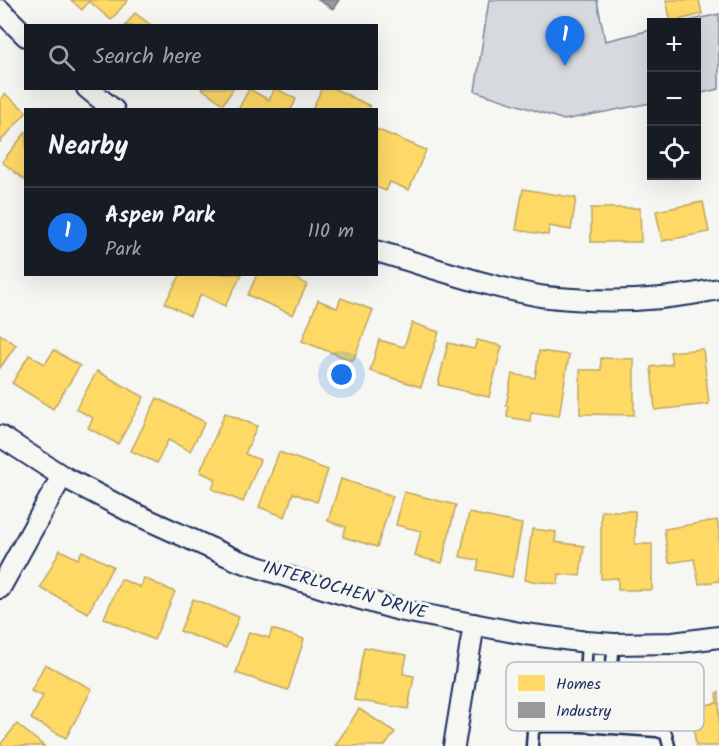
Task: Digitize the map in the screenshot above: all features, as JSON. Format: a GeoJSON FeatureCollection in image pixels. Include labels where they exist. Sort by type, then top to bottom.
{"type":"FeatureCollection","features":[{"type":"Feature","properties":{"kind":"street"},"geometry":{"type":"LineString","coordinates":[[0,10],[24,34]]}},
{"type":"Feature","properties":{"kind":"street"},"geometry":{"type":"LineString","coordinates":[[89,90],[112,108]]}},
{"type":"Feature","properties":{"kind":"street"},"geometry":{"type":"LineString","coordinates":[[378,252],[485,284],[543,297],[640,300],[681,297],[719,289]]}},
{"type":"Feature","properties":{"kind":"street","name":"INTERLOCHEN DRIVE"},"geometry":{"type":"LineString","coordinates":[[0,436],[62,476],[133,513],[239,561],[399,610],[525,634],[587,642],[673,643],[719,637]]}},
{"type":"Feature","properties":{"kind":"street"},"geometry":{"type":"LineString","coordinates":[[0,588],[62,476]]}},
{"type":"Feature","properties":{"kind":"street"},"geometry":{"type":"LineString","coordinates":[[454,746],[474,624]]}},
{"type":"Feature","properties":{"kind":"lane"},"geometry":{"type":"LineString","coordinates":[[586,662],[587,642]]}},
{"type":"Feature","properties":{"kind":"lane"},"geometry":{"type":"LineString","coordinates":[[612,662],[614,644]]}},
{"type":"Feature","properties":{"kind":"lane"},"geometry":{"type":"LineString","coordinates":[[532,746],[533,731]]}},
{"type":"Feature","properties":{"kind":"lane"},"geometry":{"type":"LineString","coordinates":[[657,731],[666,734],[669,746]]}},
{"type":"Feature","properties":{"kind":"shaded area"},"geometry":{"type":"Polygon","coordinates":[[[489,0],[597,0],[605,41],[647,31],[647,104],[564,120],[475,91],[489,0]]]}},
{"type":"Feature","properties":{"kind":"shaded area"},"geometry":{"type":"Polygon","coordinates":[[[719,14],[719,89],[701,93],[701,72],[701,18],[719,14]]]}},
{"type":"Feature","properties":{"kind":"building: Homes"},"geometry":{"type":"Polygon","coordinates":[[[71,0],[128,0],[111,20],[89,1],[82,10],[71,0]]]}},
{"type":"Feature","properties":{"kind":"building: Homes"},"geometry":{"type":"Polygon","coordinates":[[[666,0],[699,0],[702,14],[686,18],[670,18],[666,0]]]}},
{"type":"Feature","properties":{"kind":"building: Homes"},"geometry":{"type":"Polygon","coordinates":[[[135,13],[149,24],[127,24],[135,13]]]}},
{"type":"Feature","properties":{"kind":"building: Homes"},"geometry":{"type":"Polygon","coordinates":[[[204,90],[233,90],[223,104],[204,90]]]}},
{"type":"Feature","properties":{"kind":"building: Homes"},"geometry":{"type":"Polygon","coordinates":[[[248,90],[269,100],[274,90],[279,90],[296,99],[292,108],[239,108],[248,90]]]}},
{"type":"Feature","properties":{"kind":"building: Homes"},"geometry":{"type":"Polygon","coordinates":[[[321,90],[337,90],[370,106],[370,108],[313,108],[321,90]]]}},
{"type":"Feature","properties":{"kind":"building: Homes"},"geometry":{"type":"Polygon","coordinates":[[[5,94],[24,109],[24,115],[0,142],[0,100],[5,94]]]}},
{"type":"Feature","properties":{"kind":"building: Homes"},"geometry":{"type":"Polygon","coordinates":[[[378,130],[426,150],[409,190],[390,182],[386,191],[378,188],[378,130]]]}},
{"type":"Feature","properties":{"kind":"building: Homes"},"geometry":{"type":"Polygon","coordinates":[[[24,134],[24,179],[2,162],[24,134]]]}},
{"type":"Feature","properties":{"kind":"building: Homes"},"geometry":{"type":"Polygon","coordinates":[[[523,189],[576,198],[571,230],[549,226],[548,235],[516,230],[523,189]]]}},
{"type":"Feature","properties":{"kind":"building: Homes"},"geometry":{"type":"Polygon","coordinates":[[[703,202],[709,232],[662,241],[656,211],[703,202]]]}},
{"type":"Feature","properties":{"kind":"building: Homes"},"geometry":{"type":"Polygon","coordinates":[[[591,208],[640,208],[641,242],[591,242],[591,208]]]}},
{"type":"Feature","properties":{"kind":"building: Homes"},"geometry":{"type":"Polygon","coordinates":[[[180,276],[241,276],[225,306],[201,294],[190,316],[165,303],[180,276]]]}},
{"type":"Feature","properties":{"kind":"building: Homes"},"geometry":{"type":"Polygon","coordinates":[[[256,276],[290,276],[307,284],[293,315],[248,295],[256,276]]]}},
{"type":"Feature","properties":{"kind":"building: Homes"},"geometry":{"type":"Polygon","coordinates":[[[341,298],[373,310],[353,361],[302,341],[318,300],[337,308],[341,298]]]}},
{"type":"Feature","properties":{"kind":"building: Homes"},"geometry":{"type":"Polygon","coordinates":[[[412,323],[439,332],[421,387],[370,371],[379,340],[404,347],[412,323]]]}},
{"type":"Feature","properties":{"kind":"building: Homes"},"geometry":{"type":"Polygon","coordinates":[[[0,334],[16,345],[0,368],[0,334]]]}},
{"type":"Feature","properties":{"kind":"building: Homes"},"geometry":{"type":"Polygon","coordinates":[[[477,340],[502,346],[489,397],[438,385],[448,343],[474,349],[477,340]]]}},
{"type":"Feature","properties":{"kind":"building: Homes"},"geometry":{"type":"Polygon","coordinates":[[[703,349],[709,404],[655,410],[651,367],[672,364],[670,352],[703,349]]]}},
{"type":"Feature","properties":{"kind":"building: Homes"},"geometry":{"type":"Polygon","coordinates":[[[54,350],[80,366],[53,409],[12,383],[29,355],[45,364],[54,350]]]}},
{"type":"Feature","properties":{"kind":"building: Homes"},"geometry":{"type":"Polygon","coordinates":[[[539,351],[569,355],[559,416],[531,412],[530,421],[507,417],[508,406],[506,406],[512,374],[535,378],[539,351]]]}},
{"type":"Feature","properties":{"kind":"building: Homes"},"geometry":{"type":"Polygon","coordinates":[[[601,358],[634,359],[634,415],[580,414],[580,370],[601,370],[601,358]]]}},
{"type":"Feature","properties":{"kind":"building: Homes"},"geometry":{"type":"Polygon","coordinates":[[[97,371],[144,397],[118,444],[88,428],[93,418],[76,409],[97,371]]]}},
{"type":"Feature","properties":{"kind":"building: Homes"},"geometry":{"type":"Polygon","coordinates":[[[157,398],[205,422],[190,451],[168,440],[157,463],[131,451],[157,398]]]}},
{"type":"Feature","properties":{"kind":"building: Homes"},"geometry":{"type":"Polygon","coordinates":[[[225,413],[257,426],[245,454],[260,460],[243,502],[212,489],[216,479],[200,472],[225,413]]]}},
{"type":"Feature","properties":{"kind":"building: Homes"},"geometry":{"type":"Polygon","coordinates":[[[279,452],[328,470],[317,502],[293,493],[285,517],[259,507],[279,452]]]}},
{"type":"Feature","properties":{"kind":"building: Homes"},"geometry":{"type":"Polygon","coordinates":[[[341,479],[393,496],[377,547],[343,537],[346,527],[328,521],[341,479]]]}},
{"type":"Feature","properties":{"kind":"building: Homes"},"geometry":{"type":"Polygon","coordinates":[[[404,492],[456,505],[442,563],[415,556],[421,531],[396,525],[404,492]]]}},
{"type":"Feature","properties":{"kind":"building: Homes"},"geometry":{"type":"Polygon","coordinates":[[[601,511],[635,511],[635,544],[652,544],[652,590],[618,590],[618,578],[601,579],[601,511]]]}},
{"type":"Feature","properties":{"kind":"building: Homes"},"geometry":{"type":"Polygon","coordinates":[[[469,513],[522,524],[512,577],[477,570],[479,560],[460,557],[469,513]]]}},
{"type":"Feature","properties":{"kind":"building: Homes"},"geometry":{"type":"Polygon","coordinates":[[[717,520],[719,581],[699,584],[694,559],[669,563],[664,529],[717,520]]]}},
{"type":"Feature","properties":{"kind":"building: Homes"},"geometry":{"type":"Polygon","coordinates":[[[532,529],[556,532],[555,542],[584,546],[580,576],[559,574],[558,584],[525,580],[532,529]]]}},
{"type":"Feature","properties":{"kind":"building: Homes"},"geometry":{"type":"Polygon","coordinates":[[[60,550],[78,559],[82,551],[113,566],[88,613],[40,588],[60,550]]]}},
{"type":"Feature","properties":{"kind":"building: Homes"},"geometry":{"type":"Polygon","coordinates":[[[144,578],[175,592],[154,640],[104,618],[121,579],[140,587],[144,578]]]}},
{"type":"Feature","properties":{"kind":"building: Homes"},"geometry":{"type":"Polygon","coordinates":[[[193,599],[239,617],[226,648],[180,631],[193,599]]]}},
{"type":"Feature","properties":{"kind":"building: Homes"},"geometry":{"type":"Polygon","coordinates":[[[272,629],[304,639],[288,690],[236,673],[249,632],[269,638],[272,629]]]}},
{"type":"Feature","properties":{"kind":"building: Homes"},"geometry":{"type":"Polygon","coordinates":[[[364,647],[407,655],[403,674],[414,676],[408,709],[354,700],[364,647]]]}},
{"type":"Feature","properties":{"kind":"building: Homes"},"geometry":{"type":"Polygon","coordinates":[[[45,664],[92,689],[66,738],[31,719],[43,696],[31,691],[45,664]]]}},
{"type":"Feature","properties":{"kind":"building: Homes"},"geometry":{"type":"Polygon","coordinates":[[[719,692],[719,746],[696,746],[694,731],[704,731],[704,705],[717,703],[716,693],[719,692]]]}},
{"type":"Feature","properties":{"kind":"building: Homes"},"geometry":{"type":"Polygon","coordinates":[[[359,709],[395,732],[385,746],[335,746],[359,709]]]}},
{"type":"Feature","properties":{"kind":"building: Homes"},"geometry":{"type":"Polygon","coordinates":[[[17,724],[44,746],[0,745],[17,724]]]}},
{"type":"Feature","properties":{"kind":"building: Industry"},"geometry":{"type":"Polygon","coordinates":[[[318,0],[339,0],[333,9],[318,0]]]}},
{"type":"Feature","properties":{"kind":"place","name":"Aspen Park"},"geometry":{"type":"Point","coordinates":[565,66]}}]}
